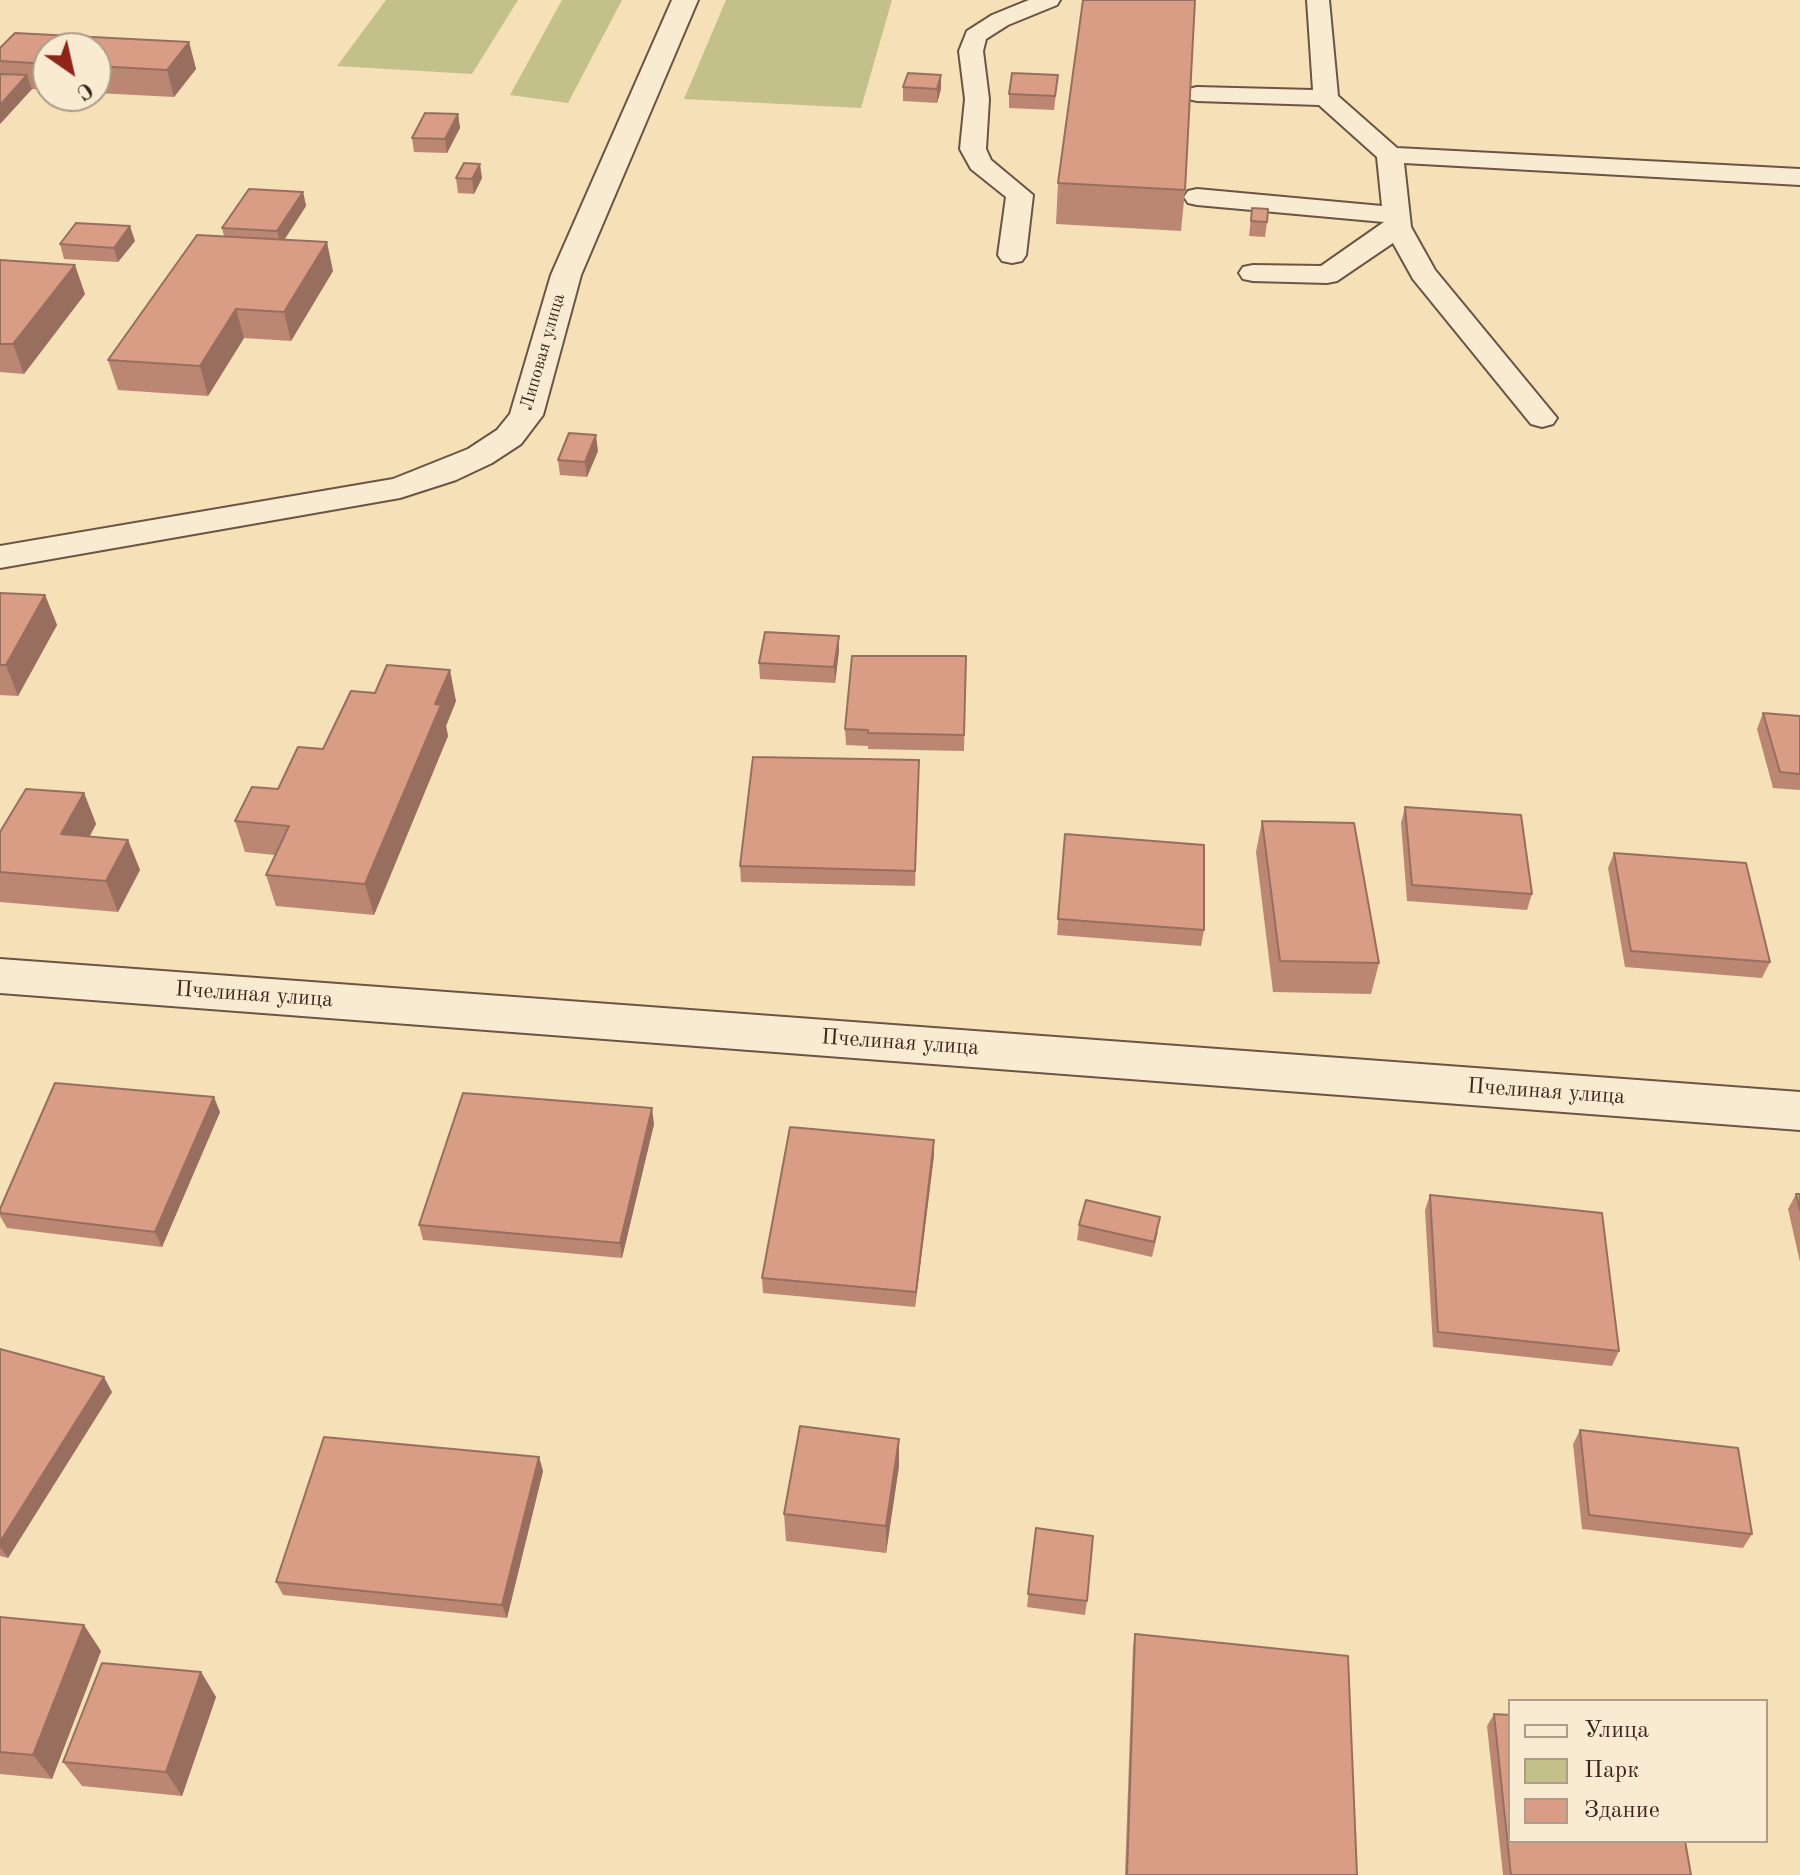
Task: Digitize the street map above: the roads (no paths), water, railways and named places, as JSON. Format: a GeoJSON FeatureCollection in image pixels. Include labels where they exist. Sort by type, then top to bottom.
{"type":"FeatureCollection","features":[{"type":"Feature","properties":{"kind":"street","name":"Липовая улица"},"geometry":{"type":"LineString","coordinates":[[0,557],[400,488],[444,473],[480,456],[509,437],[526,415],[566,275],[685,0]]}},
{"type":"Feature","properties":{"kind":"street","name":"Пчелиная улица"},"geometry":{"type":"LineString","coordinates":[[0,976],[1800,1111]]}},
{"type":"Feature","properties":{"kind":"lane"},"geometry":{"type":"LineString","coordinates":[[1012,255],[1020,195],[980,164],[973,149],[977,99],[971,51],[975,36],[1000,20],[1049,0]]}},
{"type":"Feature","properties":{"kind":"lane"},"geometry":{"type":"LineString","coordinates":[[1318,0],[1326,98]]}},
{"type":"Feature","properties":{"kind":"lane"},"geometry":{"type":"LineString","coordinates":[[1197,94],[1326,98],[1390,155],[1800,177]]}},
{"type":"Feature","properties":{"kind":"lane"},"geometry":{"type":"LineString","coordinates":[[1390,155],[1397,221],[1423,273],[1542,418]]}},
{"type":"Feature","properties":{"kind":"lane"},"geometry":{"type":"LineString","coordinates":[[1197,197],[1397,221]]}},
{"type":"Feature","properties":{"kind":"lane"},"geometry":{"type":"LineString","coordinates":[[1253,273],[1327,275],[1397,221]]}}]}
